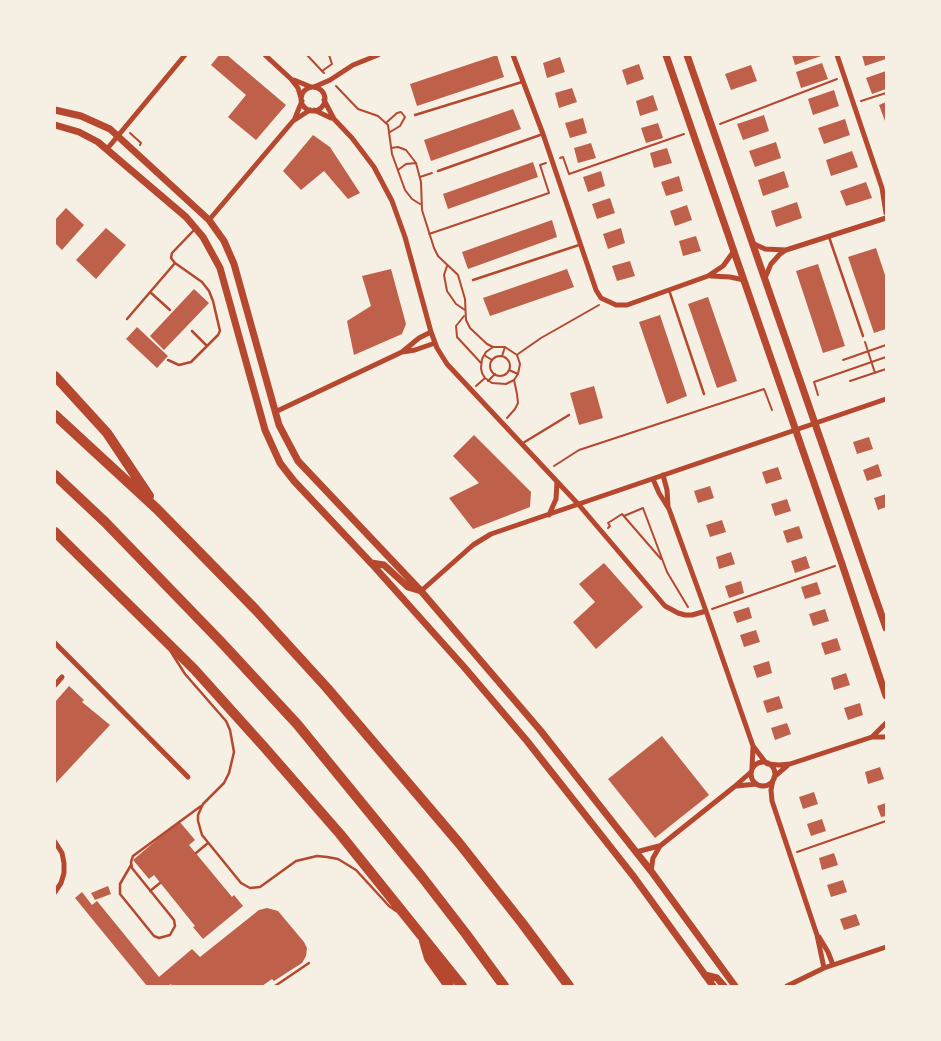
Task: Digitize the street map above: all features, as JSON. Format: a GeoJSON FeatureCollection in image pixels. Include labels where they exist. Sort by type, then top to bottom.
{"type":"FeatureCollection","features":[{"type":"Feature","properties":{"kind":"highway"},"geometry":{"type":"LineString","coordinates":[[55,376],[107,433],[158,509]]}},
{"type":"Feature","properties":{"kind":"highway"},"geometry":{"type":"LineString","coordinates":[[55,415],[158,509],[255,609],[327,688],[459,844],[569,986]]}},
{"type":"Feature","properties":{"kind":"highway"},"geometry":{"type":"LineString","coordinates":[[55,475],[105,522],[202,621],[297,724],[450,912],[504,986]]}},
{"type":"Feature","properties":{"kind":"highway"},"geometry":{"type":"LineString","coordinates":[[55,532],[194,669],[266,748],[340,834],[462,986]]}},
{"type":"Feature","properties":{"kind":"highway"},"geometry":{"type":"LineString","coordinates":[[423,937],[427,954],[449,986]]}},
{"type":"Feature","properties":{"kind":"street"},"geometry":{"type":"LineString","coordinates":[[107,149],[185,55]]}},
{"type":"Feature","properties":{"kind":"street"},"geometry":{"type":"LineString","coordinates":[[265,55],[298,88],[306,108],[334,120]]}},
{"type":"Feature","properties":{"kind":"street"},"geometry":{"type":"LineString","coordinates":[[209,220],[293,121],[305,91],[330,80],[353,64],[378,55]]}},
{"type":"Feature","properties":{"kind":"street"},"geometry":{"type":"LineString","coordinates":[[513,55],[596,290],[605,301],[622,306],[708,276],[723,266],[734,251]]}},
{"type":"Feature","properties":{"kind":"street"},"geometry":{"type":"LineString","coordinates":[[666,55],[886,696]]}},
{"type":"Feature","properties":{"kind":"street"},"geometry":{"type":"LineString","coordinates":[[688,55],[886,628]]}},
{"type":"Feature","properties":{"kind":"street"},"geometry":{"type":"LineString","coordinates":[[837,55],[882,188],[886,213]]}},
{"type":"Feature","properties":{"kind":"street"},"geometry":{"type":"LineString","coordinates":[[291,79],[321,90],[334,120],[374,167],[392,201],[405,237],[435,343],[452,371],[578,505],[665,606],[678,613],[692,615],[706,611]]}},
{"type":"Feature","properties":{"kind":"street"},"geometry":{"type":"LineString","coordinates":[[293,121],[312,110],[320,108],[330,80]]}},
{"type":"Feature","properties":{"kind":"street"},"geometry":{"type":"LineString","coordinates":[[55,110],[91,120],[118,136],[209,220],[224,241],[234,264],[275,412],[284,438],[298,461],[421,591],[558,751],[651,871],[735,986]]}},
{"type":"Feature","properties":{"kind":"street"},"geometry":{"type":"LineString","coordinates":[[55,125],[84,134],[107,149],[196,228],[210,247],[220,268],[265,430],[274,452],[294,482],[372,563],[464,667],[539,756],[634,877],[713,986]]}},
{"type":"Feature","properties":{"kind":"street"},"geometry":{"type":"LineString","coordinates":[[882,188],[886,194]]}},
{"type":"Feature","properties":{"kind":"street"},"geometry":{"type":"LineString","coordinates":[[765,278],[770,264],[786,250],[886,218]]}},
{"type":"Feature","properties":{"kind":"street"},"geometry":{"type":"LineString","coordinates":[[752,243],[772,250],[786,250]]}},
{"type":"Feature","properties":{"kind":"street"},"geometry":{"type":"LineString","coordinates":[[708,276],[744,280]]}},
{"type":"Feature","properties":{"kind":"street"},"geometry":{"type":"LineString","coordinates":[[275,412],[402,352],[419,338],[431,332]]}},
{"type":"Feature","properties":{"kind":"street"},"geometry":{"type":"LineString","coordinates":[[402,352],[435,343]]}},
{"type":"Feature","properties":{"kind":"street"},"geometry":{"type":"LineString","coordinates":[[421,591],[479,540],[491,534],[886,400]]}},
{"type":"Feature","properties":{"kind":"street"},"geometry":{"type":"LineString","coordinates":[[662,475],[667,490],[669,509]]}},
{"type":"Feature","properties":{"kind":"street"},"geometry":{"type":"LineString","coordinates":[[653,479],[669,509],[752,746],[751,777],[772,801]]}},
{"type":"Feature","properties":{"kind":"street"},"geometry":{"type":"LineString","coordinates":[[548,515],[556,499],[557,482]]}},
{"type":"Feature","properties":{"kind":"street"},"geometry":{"type":"LineString","coordinates":[[372,563],[384,565],[408,587],[421,591]]}},
{"type":"Feature","properties":{"kind":"street"},"geometry":{"type":"LineString","coordinates":[[55,644],[188,777]]}},
{"type":"Feature","properties":{"kind":"street"},"geometry":{"type":"LineString","coordinates":[[55,685],[62,677]]}},
{"type":"Feature","properties":{"kind":"street"},"geometry":{"type":"LineString","coordinates":[[872,737],[886,723]]}},
{"type":"Feature","properties":{"kind":"street"},"geometry":{"type":"LineString","coordinates":[[651,871],[653,858],[660,846],[734,787],[758,763],[790,764],[872,737],[886,737]]}},
{"type":"Feature","properties":{"kind":"street"},"geometry":{"type":"LineString","coordinates":[[752,746],[773,769],[772,801],[818,935],[824,968]]}},
{"type":"Feature","properties":{"kind":"street"},"geometry":{"type":"LineString","coordinates":[[734,787],[768,784],[790,764]]}},
{"type":"Feature","properties":{"kind":"street"},"geometry":{"type":"LineString","coordinates":[[55,842],[62,853],[64,873],[61,883],[55,892]]}},
{"type":"Feature","properties":{"kind":"street"},"geometry":{"type":"LineString","coordinates":[[636,852],[660,846]]}},
{"type":"Feature","properties":{"kind":"street"},"geometry":{"type":"LineString","coordinates":[[818,935],[833,965]]}},
{"type":"Feature","properties":{"kind":"street"},"geometry":{"type":"LineString","coordinates":[[787,986],[824,968],[886,947]]}},
{"type":"Feature","properties":{"kind":"street"},"geometry":{"type":"LineString","coordinates":[[705,975],[717,978],[724,986]]}},
{"type":"Feature","properties":{"kind":"lane"},"geometry":{"type":"LineString","coordinates":[[415,115],[523,81]]}},
{"type":"Feature","properties":{"kind":"lane"},"geometry":{"type":"LineString","coordinates":[[438,171],[542,134]]}},
{"type":"Feature","properties":{"kind":"lane"},"geometry":{"type":"LineString","coordinates":[[168,360],[179,365],[187,364],[194,360],[218,335],[220,328],[212,295],[202,282],[172,260],[172,253],[196,228]]}},
{"type":"Feature","properties":{"kind":"lane"},"geometry":{"type":"LineString","coordinates":[[829,235],[863,336]]}},
{"type":"Feature","properties":{"kind":"lane"},"geometry":{"type":"LineString","coordinates":[[473,280],[580,244]]}},
{"type":"Feature","properties":{"kind":"lane"},"geometry":{"type":"LineString","coordinates":[[126,319],[175,263]]}},
{"type":"Feature","properties":{"kind":"lane"},"geometry":{"type":"LineString","coordinates":[[670,290],[704,394]]}},
{"type":"Feature","properties":{"kind":"lane"},"geometry":{"type":"LineString","coordinates":[[150,292],[170,310]]}},
{"type":"Feature","properties":{"kind":"lane"},"geometry":{"type":"LineString","coordinates":[[192,331],[207,346]]}},
{"type":"Feature","properties":{"kind":"lane"},"geometry":{"type":"LineString","coordinates":[[521,444],[568,415]]}},
{"type":"Feature","properties":{"kind":"lane"},"geometry":{"type":"LineString","coordinates":[[131,865],[174,920],[173,931],[165,938],[154,936],[120,894],[120,884],[134,856],[203,804],[224,783],[230,773],[233,757],[233,741],[226,721],[182,669],[162,638]]}},
{"type":"Feature","properties":{"kind":"lane"},"geometry":{"type":"LineString","coordinates":[[203,804],[198,815],[198,826],[202,835],[241,883],[250,888],[260,887],[287,867],[306,858],[327,857],[338,859],[356,870],[389,906],[405,914]]}},
{"type":"Feature","properties":{"kind":"lane"},"geometry":{"type":"LineString","coordinates":[[196,853],[208,843]]}},
{"type":"Feature","properties":{"kind":"lane"},"geometry":{"type":"LineString","coordinates":[[150,891],[160,883]]}},
{"type":"Feature","properties":{"kind":"lane"},"geometry":{"type":"LineString","coordinates":[[275,986],[309,963]]}},
{"type":"Feature","properties":{"kind":"path"},"geometry":{"type":"LineString","coordinates":[[307,55],[353,106],[362,112],[378,116],[386,123],[390,132],[391,148],[408,195],[421,204]]}},
{"type":"Feature","properties":{"kind":"path"},"geometry":{"type":"LineString","coordinates":[[322,71],[332,64],[329,55]]}},
{"type":"Feature","properties":{"kind":"path"},"geometry":{"type":"LineString","coordinates":[[713,126],[844,77]]}},
{"type":"Feature","properties":{"kind":"path"},"geometry":{"type":"LineString","coordinates":[[854,104],[886,93]]}},
{"type":"Feature","properties":{"kind":"path"},"geometry":{"type":"LineString","coordinates":[[386,123],[397,112],[406,117],[398,129],[390,132]]}},
{"type":"Feature","properties":{"kind":"path"},"geometry":{"type":"LineString","coordinates":[[391,148],[398,147],[406,150],[416,163],[420,177],[421,204],[434,248],[438,256],[458,275],[465,299],[464,310],[467,324],[472,332],[493,347],[506,347],[517,355],[520,364],[518,374],[514,380],[501,385],[488,381],[482,373],[481,363],[484,355],[493,347]]}},
{"type":"Feature","properties":{"kind":"path"},"geometry":{"type":"LineString","coordinates":[[398,170],[406,164],[416,163]]}},
{"type":"Feature","properties":{"kind":"path"},"geometry":{"type":"LineString","coordinates":[[420,177],[438,171]]}},
{"type":"Feature","properties":{"kind":"path"},"geometry":{"type":"LineString","coordinates":[[448,265],[444,275],[447,291],[452,300],[464,310]]}},
{"type":"Feature","properties":{"kind":"path"},"geometry":{"type":"LineString","coordinates":[[517,355],[605,301]]}},
{"type":"Feature","properties":{"kind":"path"},"geometry":{"type":"LineString","coordinates":[[465,315],[456,326],[457,336],[481,363]]}},
{"type":"Feature","properties":{"kind":"path"},"geometry":{"type":"LineString","coordinates":[[863,336],[875,373]]}},
{"type":"Feature","properties":{"kind":"path"},"geometry":{"type":"LineString","coordinates":[[843,360],[886,345]]}},
{"type":"Feature","properties":{"kind":"path"},"geometry":{"type":"LineString","coordinates":[[502,356],[506,347]]}},
{"type":"Feature","properties":{"kind":"path"},"geometry":{"type":"LineString","coordinates":[[484,355],[492,360]]}},
{"type":"Feature","properties":{"kind":"path"},"geometry":{"type":"LineString","coordinates":[[499,356],[508,360],[510,364],[509,370],[504,375],[494,374],[490,368],[492,360],[499,356]]}},
{"type":"Feature","properties":{"kind":"path"},"geometry":{"type":"LineString","coordinates":[[818,395],[814,382],[886,357]]}},
{"type":"Feature","properties":{"kind":"path"},"geometry":{"type":"LineString","coordinates":[[850,381],[886,369]]}},
{"type":"Feature","properties":{"kind":"path"},"geometry":{"type":"LineString","coordinates":[[509,370],[518,374]]}},
{"type":"Feature","properties":{"kind":"path"},"geometry":{"type":"LineString","coordinates":[[488,381],[494,374]]}},
{"type":"Feature","properties":{"kind":"path"},"geometry":{"type":"LineString","coordinates":[[501,423],[515,409],[518,403],[518,394],[514,380]]}},
{"type":"Feature","properties":{"kind":"path"},"geometry":{"type":"LineString","coordinates":[[547,472],[562,459],[579,450],[764,389],[772,410]]}},
{"type":"Feature","properties":{"kind":"path"},"geometry":{"type":"LineString","coordinates":[[602,532],[610,526],[608,523],[622,514],[624,516],[643,508],[662,560],[692,615]]}},
{"type":"Feature","properties":{"kind":"path"},"geometry":{"type":"LineString","coordinates":[[624,516],[662,560]]}},
{"type":"Feature","properties":{"kind":"path"},"geometry":{"type":"LineString","coordinates":[[706,611],[842,564]]}},
{"type":"Feature","properties":{"kind":"path"},"geometry":{"type":"LineString","coordinates":[[790,854],[886,822]]}},
{"type":"Feature","properties":{"kind":"building"},"geometry":{"type":"Polygon","coordinates":[[[219,55],[227,55],[286,105],[256,140],[228,117],[246,95],[211,65],[219,55]]]}},
{"type":"Feature","properties":{"kind":"building"},"geometry":{"type":"Polygon","coordinates":[[[497,55],[504,77],[417,106],[410,84],[497,55]]]}},
{"type":"Feature","properties":{"kind":"building"},"geometry":{"type":"Polygon","coordinates":[[[792,55],[824,55],[795,65],[792,55]]]}},
{"type":"Feature","properties":{"kind":"building"},"geometry":{"type":"Polygon","coordinates":[[[862,55],[886,55],[886,59],[865,66],[862,55]]]}},
{"type":"Feature","properties":{"kind":"building"},"geometry":{"type":"Polygon","coordinates":[[[560,57],[565,72],[547,78],[543,63],[560,57]]]}},
{"type":"Feature","properties":{"kind":"building"},"geometry":{"type":"Polygon","coordinates":[[[822,63],[828,79],[801,88],[796,72],[822,63]]]}},
{"type":"Feature","properties":{"kind":"building"},"geometry":{"type":"Polygon","coordinates":[[[639,64],[644,79],[627,85],[622,70],[639,64]]]}},
{"type":"Feature","properties":{"kind":"building"},"geometry":{"type":"Polygon","coordinates":[[[751,65],[757,81],[731,90],[725,74],[751,65]]]}},
{"type":"Feature","properties":{"kind":"building"},"geometry":{"type":"Polygon","coordinates":[[[886,71],[886,89],[872,94],[866,78],[886,71]]]}},
{"type":"Feature","properties":{"kind":"building"},"geometry":{"type":"Polygon","coordinates":[[[572,88],[577,102],[559,108],[555,93],[572,88]]]}},
{"type":"Feature","properties":{"kind":"building"},"geometry":{"type":"Polygon","coordinates":[[[834,90],[839,106],[813,115],[808,99],[834,90]]]}},
{"type":"Feature","properties":{"kind":"building"},"geometry":{"type":"Polygon","coordinates":[[[653,95],[658,110],[640,116],[636,101],[653,95]]]}},
{"type":"Feature","properties":{"kind":"building"},"geometry":{"type":"Polygon","coordinates":[[[886,102],[886,120],[885,121],[879,105],[886,102]]]}},
{"type":"Feature","properties":{"kind":"building"},"geometry":{"type":"Polygon","coordinates":[[[513,109],[521,129],[431,161],[424,140],[513,109]]]}},
{"type":"Feature","properties":{"kind":"building"},"geometry":{"type":"Polygon","coordinates":[[[764,115],[769,131],[743,140],[737,124],[764,115]]]}},
{"type":"Feature","properties":{"kind":"building"},"geometry":{"type":"Polygon","coordinates":[[[583,118],[587,133],[570,138],[565,123],[583,118]]]}},
{"type":"Feature","properties":{"kind":"building"},"geometry":{"type":"Polygon","coordinates":[[[845,119],[850,135],[824,144],[818,128],[845,119]]]}},
{"type":"Feature","properties":{"kind":"building"},"geometry":{"type":"Polygon","coordinates":[[[658,123],[663,138],[646,143],[641,128],[658,123]]]}},
{"type":"Feature","properties":{"kind":"building"},"geometry":{"type":"Polygon","coordinates":[[[313,135],[330,147],[360,193],[348,199],[324,171],[301,190],[283,171],[313,135]]]}},
{"type":"Feature","properties":{"kind":"building"},"geometry":{"type":"Polygon","coordinates":[[[776,142],[781,158],[755,167],[749,151],[776,142]]]}},
{"type":"Feature","properties":{"kind":"building"},"geometry":{"type":"Polygon","coordinates":[[[591,143],[596,158],[578,163],[574,148],[591,143]]]}},
{"type":"Feature","properties":{"kind":"building"},"geometry":{"type":"Polygon","coordinates":[[[667,148],[672,163],[654,168],[650,153],[667,148]]]}},
{"type":"Feature","properties":{"kind":"building"},"geometry":{"type":"Polygon","coordinates":[[[852,151],[858,167],[831,176],[826,160],[852,151]]]}},
{"type":"Feature","properties":{"kind":"building"},"geometry":{"type":"Polygon","coordinates":[[[533,162],[538,177],[448,209],[443,194],[533,162]]]}},
{"type":"Feature","properties":{"kind":"building"},"geometry":{"type":"Polygon","coordinates":[[[601,171],[605,186],[588,192],[583,177],[601,171]]]}},
{"type":"Feature","properties":{"kind":"building"},"geometry":{"type":"Polygon","coordinates":[[[784,171],[789,187],[763,196],[758,180],[784,171]]]}},
{"type":"Feature","properties":{"kind":"building"},"geometry":{"type":"Polygon","coordinates":[[[679,176],[683,191],[666,196],[661,182],[679,176]]]}},
{"type":"Feature","properties":{"kind":"building"},"geometry":{"type":"Polygon","coordinates":[[[866,182],[872,198],[846,206],[840,191],[866,182]]]}},
{"type":"Feature","properties":{"kind":"building"},"geometry":{"type":"Polygon","coordinates":[[[610,198],[615,213],[597,219],[592,204],[610,198]]]}},
{"type":"Feature","properties":{"kind":"building"},"geometry":{"type":"Polygon","coordinates":[[[797,202],[802,218],[776,227],[771,211],[797,202]]]}},
{"type":"Feature","properties":{"kind":"building"},"geometry":{"type":"Polygon","coordinates":[[[687,205],[692,220],[675,226],[670,211],[687,205]]]}},
{"type":"Feature","properties":{"kind":"building"},"geometry":{"type":"Polygon","coordinates":[[[66,208],[84,225],[62,250],[55,243],[55,220],[66,208]]]}},
{"type":"Feature","properties":{"kind":"building"},"geometry":{"type":"Polygon","coordinates":[[[552,220],[557,237],[468,269],[462,252],[552,220]]]}},
{"type":"Feature","properties":{"kind":"building"},"geometry":{"type":"Polygon","coordinates":[[[106,228],[126,245],[96,279],[76,260],[106,228]]]}},
{"type":"Feature","properties":{"kind":"building"},"geometry":{"type":"Polygon","coordinates":[[[621,228],[625,243],[608,249],[603,234],[621,228]]]}},
{"type":"Feature","properties":{"kind":"building"},"geometry":{"type":"Polygon","coordinates":[[[696,236],[701,251],[683,256],[679,241],[696,236]]]}},
{"type":"Feature","properties":{"kind":"building"},"geometry":{"type":"Polygon","coordinates":[[[876,248],[886,278],[886,329],[874,333],[848,257],[876,248]]]}},
{"type":"Feature","properties":{"kind":"building"},"geometry":{"type":"Polygon","coordinates":[[[630,261],[635,276],[617,281],[612,266],[630,261]]]}},
{"type":"Feature","properties":{"kind":"building"},"geometry":{"type":"Polygon","coordinates":[[[818,264],[845,346],[823,353],[796,271],[818,264]]]}},
{"type":"Feature","properties":{"kind":"building"},"geometry":{"type":"Polygon","coordinates":[[[391,269],[406,324],[402,334],[354,355],[347,321],[371,306],[362,276],[391,269]]]}},
{"type":"Feature","properties":{"kind":"building"},"geometry":{"type":"Polygon","coordinates":[[[567,269],[574,287],[490,316],[483,298],[567,269]]]}},
{"type":"Feature","properties":{"kind":"building"},"geometry":{"type":"Polygon","coordinates":[[[194,289],[209,303],[164,350],[150,336],[194,289]]]}},
{"type":"Feature","properties":{"kind":"building"},"geometry":{"type":"Polygon","coordinates":[[[708,297],[737,381],[717,388],[688,304],[708,297]]]}},
{"type":"Feature","properties":{"kind":"building"},"geometry":{"type":"Polygon","coordinates":[[[660,315],[687,396],[667,404],[639,322],[660,315]]]}},
{"type":"Feature","properties":{"kind":"building"},"geometry":{"type":"Polygon","coordinates":[[[137,327],[168,356],[157,368],[126,339],[137,327]]]}},
{"type":"Feature","properties":{"kind":"building"},"geometry":{"type":"Polygon","coordinates":[[[594,386],[603,418],[579,425],[570,393],[594,386]]]}},
{"type":"Feature","properties":{"kind":"building"},"geometry":{"type":"Polygon","coordinates":[[[474,435],[531,492],[530,507],[473,529],[449,498],[479,483],[453,456],[474,435]]]}},
{"type":"Feature","properties":{"kind":"building"},"geometry":{"type":"Polygon","coordinates":[[[869,437],[873,449],[857,454],[853,442],[869,437]]]}},
{"type":"Feature","properties":{"kind":"building"},"geometry":{"type":"Polygon","coordinates":[[[878,464],[882,476],[867,481],[863,470],[878,464]]]}},
{"type":"Feature","properties":{"kind":"building"},"geometry":{"type":"Polygon","coordinates":[[[778,467],[782,479],[766,484],[762,472],[778,467]]]}},
{"type":"Feature","properties":{"kind":"building"},"geometry":{"type":"Polygon","coordinates":[[[710,486],[714,498],[698,503],[694,491],[710,486]]]}},
{"type":"Feature","properties":{"kind":"building"},"geometry":{"type":"Polygon","coordinates":[[[886,494],[886,507],[878,510],[874,498],[886,494]]]}},
{"type":"Feature","properties":{"kind":"building"},"geometry":{"type":"Polygon","coordinates":[[[787,499],[791,511],[775,516],[771,504],[787,499]]]}},
{"type":"Feature","properties":{"kind":"building"},"geometry":{"type":"Polygon","coordinates":[[[722,520],[726,532],[710,537],[706,525],[722,520]]]}},
{"type":"Feature","properties":{"kind":"building"},"geometry":{"type":"Polygon","coordinates":[[[799,526],[803,538],[787,543],[783,531],[799,526]]]}},
{"type":"Feature","properties":{"kind":"building"},"geometry":{"type":"Polygon","coordinates":[[[731,552],[735,564],[719,569],[716,557],[731,552]]]}},
{"type":"Feature","properties":{"kind":"building"},"geometry":{"type":"Polygon","coordinates":[[[806,556],[810,568],[795,573],[791,561],[806,556]]]}},
{"type":"Feature","properties":{"kind":"building"},"geometry":{"type":"Polygon","coordinates":[[[604,563],[643,607],[596,649],[573,622],[595,602],[579,584],[604,563]]]}},
{"type":"Feature","properties":{"kind":"building"},"geometry":{"type":"Polygon","coordinates":[[[741,581],[744,593],[729,598],[725,586],[741,581]]]}},
{"type":"Feature","properties":{"kind":"building"},"geometry":{"type":"Polygon","coordinates":[[[817,582],[821,594],[805,599],[801,587],[817,582]]]}},
{"type":"Feature","properties":{"kind":"building"},"geometry":{"type":"Polygon","coordinates":[[[749,607],[752,618],[737,623],[733,612],[749,607]]]}},
{"type":"Feature","properties":{"kind":"building"},"geometry":{"type":"Polygon","coordinates":[[[825,609],[829,621],[813,626],[809,614],[825,609]]]}},
{"type":"Feature","properties":{"kind":"building"},"geometry":{"type":"Polygon","coordinates":[[[756,630],[760,642],[744,647],[740,635],[756,630]]]}},
{"type":"Feature","properties":{"kind":"building"},"geometry":{"type":"Polygon","coordinates":[[[837,638],[841,650],[825,655],[821,643],[837,638]]]}},
{"type":"Feature","properties":{"kind":"building"},"geometry":{"type":"Polygon","coordinates":[[[769,661],[772,673],[757,678],[753,666],[769,661]]]}},
{"type":"Feature","properties":{"kind":"building"},"geometry":{"type":"Polygon","coordinates":[[[846,673],[850,685],[834,690],[831,678],[846,673]]]}},
{"type":"Feature","properties":{"kind":"building"},"geometry":{"type":"Polygon","coordinates":[[[69,686],[84,700],[82,702],[110,725],[55,784],[55,702],[69,686]]]}},
{"type":"Feature","properties":{"kind":"building"},"geometry":{"type":"Polygon","coordinates":[[[779,696],[783,708],[767,713],[763,701],[779,696]]]}},
{"type":"Feature","properties":{"kind":"building"},"geometry":{"type":"Polygon","coordinates":[[[860,703],[863,715],[848,720],[844,708],[860,703]]]}},
{"type":"Feature","properties":{"kind":"building"},"geometry":{"type":"Polygon","coordinates":[[[787,723],[791,734],[775,740],[771,728],[787,723]]]}},
{"type":"Feature","properties":{"kind":"building"},"geometry":{"type":"Polygon","coordinates":[[[662,736],[709,795],[655,838],[608,779],[662,736]]]}},
{"type":"Feature","properties":{"kind":"building"},"geometry":{"type":"Polygon","coordinates":[[[880,767],[884,779],[868,784],[865,772],[880,767]]]}},
{"type":"Feature","properties":{"kind":"building"},"geometry":{"type":"Polygon","coordinates":[[[814,792],[818,804],[803,809],[799,797],[814,792]]]}},
{"type":"Feature","properties":{"kind":"building"},"geometry":{"type":"Polygon","coordinates":[[[886,803],[886,816],[881,817],[877,806],[886,803]]]}},
{"type":"Feature","properties":{"kind":"building"},"geometry":{"type":"Polygon","coordinates":[[[822,819],[826,831],[811,836],[807,824],[822,819]]]}},
{"type":"Feature","properties":{"kind":"building"},"geometry":{"type":"Polygon","coordinates":[[[179,821],[195,840],[189,845],[232,897],[234,895],[243,906],[203,939],[193,927],[195,926],[154,875],[149,879],[133,860],[179,821]]]}},
{"type":"Feature","properties":{"kind":"building"},"geometry":{"type":"Polygon","coordinates":[[[834,853],[838,865],[822,870],[819,858],[834,853]]]}},
{"type":"Feature","properties":{"kind":"building"},"geometry":{"type":"Polygon","coordinates":[[[843,880],[847,892],[831,897],[827,885],[843,880]]]}},
{"type":"Feature","properties":{"kind":"building"},"geometry":{"type":"Polygon","coordinates":[[[108,886],[111,894],[95,900],[91,893],[108,886]]]}},
{"type":"Feature","properties":{"kind":"building"},"geometry":{"type":"Polygon","coordinates":[[[82,892],[92,905],[97,901],[159,977],[192,949],[200,957],[259,910],[267,908],[278,911],[304,942],[307,948],[306,956],[302,963],[274,981],[272,979],[262,986],[172,986],[171,984],[168,986],[147,986],[75,898],[82,892]]]}},
{"type":"Feature","properties":{"kind":"building"},"geometry":{"type":"Polygon","coordinates":[[[856,914],[860,925],[844,930],[840,919],[856,914]]]}}]}
